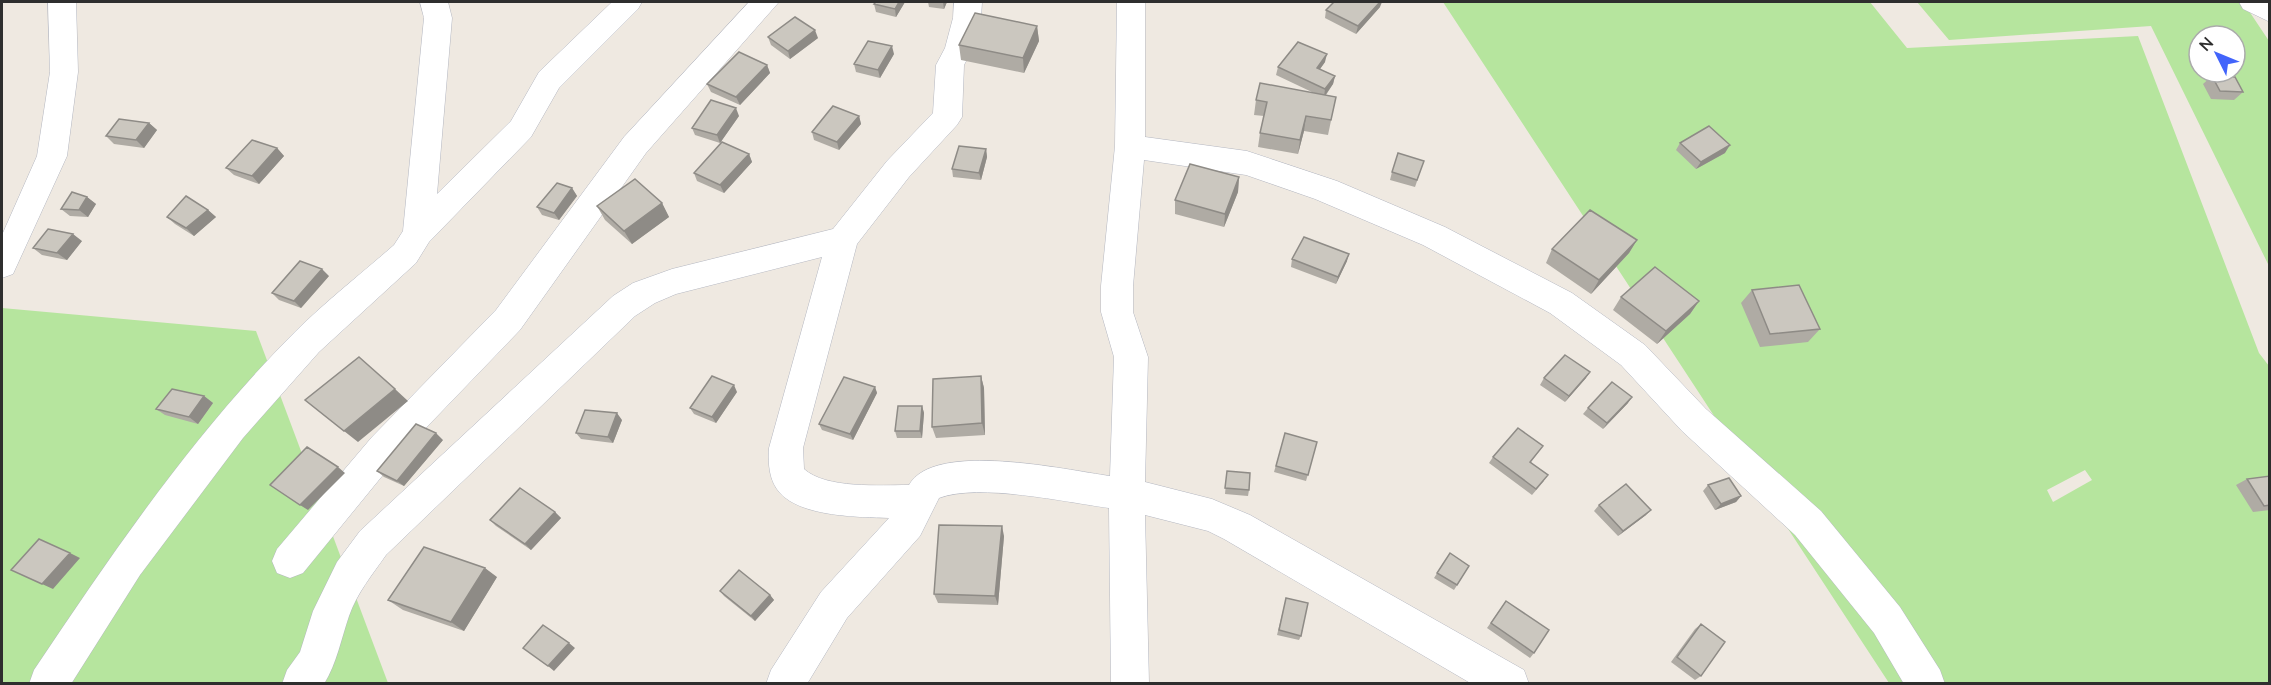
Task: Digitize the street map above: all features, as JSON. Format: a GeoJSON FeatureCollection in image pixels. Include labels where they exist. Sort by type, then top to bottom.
{"type":"FeatureCollection","features":[{"type":"Feature","properties":{"kind":"street"},"geometry":{"type":"LineString","coordinates":[[2,265],[52,156],[64,72],[62,2]]}},
{"type":"Feature","properties":{"kind":"street"},"geometry":{"type":"LineString","coordinates":[[418,233],[438,18],[434,2]]}},
{"type":"Feature","properties":{"kind":"street"},"geometry":{"type":"LineString","coordinates":[[48,684],[127,563],[231,427],[307,342],[405,254],[418,233],[521,129],[549,80],[628,2]]}},
{"type":"Feature","properties":{"kind":"street"},"geometry":{"type":"LineString","coordinates":[[290,561],[384,448],[508,320],[635,145],[765,2]]}},
{"type":"Feature","properties":{"kind":"street"},"geometry":{"type":"LineString","coordinates":[[919,502],[830,498],[812,493],[792,482],[785,467],[786,448],[843,239],[898,169],[947,117],[950,65],[959,48],[967,18],[968,2]]}},
{"type":"Feature","properties":{"kind":"street"},"geometry":{"type":"LineString","coordinates":[[1130,684],[1127,494],[1131,357],[1117,312],[1117,286],[1130,146],[1131,2]]}},
{"type":"Feature","properties":{"kind":"street"},"geometry":{"type":"LineString","coordinates":[[2253,2],[2270,12]]}},
{"type":"Feature","properties":{"kind":"street"},"geometry":{"type":"LineString","coordinates":[[1130,146],[1247,164],[1326,190],[1434,236],[1561,303],[1633,355],[1694,420],[1808,523],[1887,620],[1926,684]]}},
{"type":"Feature","properties":{"kind":"street"},"geometry":{"type":"LineString","coordinates":[[301,684],[316,662],[332,611],[351,574],[372,543],[624,306],[644,293],[672,282],[843,239]]}},
{"type":"Feature","properties":{"kind":"street"},"geometry":{"type":"LineString","coordinates":[[785,684],[834,605],[907,524],[927,487],[950,478],[978,475],[1127,494],[1212,516],[1237,527],[1510,684]]}},
{"type":"Feature","properties":{"kind":"green space"},"geometry":{"type":"Polygon","coordinates":[[[1443,2],[1870,2],[1907,48],[2138,36],[2259,353],[2269,366],[2269,683],[1889,683],[1443,2]],[[2085,470],[2047,490],[2053,502],[2092,480],[2085,470]]]}},
{"type":"Feature","properties":{"kind":"green space"},"geometry":{"type":"Polygon","coordinates":[[[1917,2],[2243,2],[2269,41],[2269,266],[2151,26],[1949,40],[1917,2]]]}},
{"type":"Feature","properties":{"kind":"green space"},"geometry":{"type":"Polygon","coordinates":[[[2,308],[256,331],[388,683],[2,683],[2,308]]]}},
{"type":"Feature","properties":{"kind":"building"},"geometry":{"type":"Polygon","coordinates":[[[876,2],[899,2],[895,9],[874,4],[876,2]]]}},
{"type":"Feature","properties":{"kind":"building"},"geometry":{"type":"Polygon","coordinates":[[[1334,2],[1380,2],[1358,26],[1326,10],[1334,2]]]}},
{"type":"Feature","properties":{"kind":"building"},"geometry":{"type":"Polygon","coordinates":[[[975,13],[1037,26],[1023,58],[959,45],[975,13]]]}},
{"type":"Feature","properties":{"kind":"building"},"geometry":{"type":"Polygon","coordinates":[[[795,17],[815,30],[788,51],[768,37],[795,17]]]}},
{"type":"Feature","properties":{"kind":"building"},"geometry":{"type":"Polygon","coordinates":[[[868,41],[892,46],[878,70],[854,64],[868,41]]]}},
{"type":"Feature","properties":{"kind":"building"},"geometry":{"type":"Polygon","coordinates":[[[1298,42],[1327,54],[1317,68],[1335,76],[1325,89],[1278,67],[1298,42]]]}},
{"type":"Feature","properties":{"kind":"building"},"geometry":{"type":"Polygon","coordinates":[[[739,52],[767,65],[736,97],[707,84],[739,52]]]}},
{"type":"Feature","properties":{"kind":"building"},"geometry":{"type":"Polygon","coordinates":[[[1260,83],[1336,97],[1331,120],[1306,116],[1300,140],[1260,133],[1267,102],[1256,100],[1260,83]]]}},
{"type":"Feature","properties":{"kind":"building"},"geometry":{"type":"Polygon","coordinates":[[[2216,84],[2239,84],[2243,92],[2220,91],[2216,84]]]}},
{"type":"Feature","properties":{"kind":"building"},"geometry":{"type":"Polygon","coordinates":[[[711,100],[736,108],[717,135],[692,128],[711,100]]]}},
{"type":"Feature","properties":{"kind":"building"},"geometry":{"type":"Polygon","coordinates":[[[833,106],[859,116],[837,142],[812,132],[833,106]]]}},
{"type":"Feature","properties":{"kind":"building"},"geometry":{"type":"Polygon","coordinates":[[[119,119],[149,123],[136,140],[106,136],[119,119]]]}},
{"type":"Feature","properties":{"kind":"building"},"geometry":{"type":"Polygon","coordinates":[[[1709,126],[1730,145],[1701,162],[1680,143],[1709,126]]]}},
{"type":"Feature","properties":{"kind":"building"},"geometry":{"type":"Polygon","coordinates":[[[252,140],[277,148],[252,176],[226,168],[252,140]]]}},
{"type":"Feature","properties":{"kind":"building"},"geometry":{"type":"Polygon","coordinates":[[[722,142],[749,154],[720,185],[694,173],[722,142]]]}},
{"type":"Feature","properties":{"kind":"building"},"geometry":{"type":"Polygon","coordinates":[[[959,146],[986,149],[979,173],[952,169],[959,146]]]}},
{"type":"Feature","properties":{"kind":"building"},"geometry":{"type":"Polygon","coordinates":[[[1398,153],[1424,161],[1417,180],[1392,172],[1398,153]]]}},
{"type":"Feature","properties":{"kind":"building"},"geometry":{"type":"Polygon","coordinates":[[[1190,164],[1239,177],[1225,214],[1175,200],[1190,164]]]}},
{"type":"Feature","properties":{"kind":"building"},"geometry":{"type":"Polygon","coordinates":[[[635,179],[662,203],[624,231],[597,206],[635,179]]]}},
{"type":"Feature","properties":{"kind":"building"},"geometry":{"type":"Polygon","coordinates":[[[557,183],[572,188],[554,213],[537,207],[557,183]]]}},
{"type":"Feature","properties":{"kind":"building"},"geometry":{"type":"Polygon","coordinates":[[[72,192],[87,197],[79,210],[61,209],[72,192]]]}},
{"type":"Feature","properties":{"kind":"building"},"geometry":{"type":"Polygon","coordinates":[[[186,196],[208,210],[186,228],[167,217],[186,196]]]}},
{"type":"Feature","properties":{"kind":"building"},"geometry":{"type":"Polygon","coordinates":[[[1590,210],[1637,240],[1599,280],[1552,249],[1590,210]]]}},
{"type":"Feature","properties":{"kind":"building"},"geometry":{"type":"Polygon","coordinates":[[[48,229],[73,234],[57,253],[33,248],[48,229]]]}},
{"type":"Feature","properties":{"kind":"building"},"geometry":{"type":"Polygon","coordinates":[[[1304,237],[1349,254],[1338,277],[1292,259],[1304,237]]]}},
{"type":"Feature","properties":{"kind":"building"},"geometry":{"type":"Polygon","coordinates":[[[300,261],[322,269],[294,301],[272,293],[300,261]]]}},
{"type":"Feature","properties":{"kind":"building"},"geometry":{"type":"Polygon","coordinates":[[[1655,267],[1699,301],[1666,331],[1621,297],[1655,267]]]}},
{"type":"Feature","properties":{"kind":"building"},"geometry":{"type":"Polygon","coordinates":[[[1799,285],[1820,329],[1770,334],[1752,290],[1799,285]]]}},
{"type":"Feature","properties":{"kind":"building"},"geometry":{"type":"Polygon","coordinates":[[[1565,355],[1590,372],[1569,396],[1544,378],[1565,355]]]}},
{"type":"Feature","properties":{"kind":"building"},"geometry":{"type":"Polygon","coordinates":[[[359,357],[395,389],[344,431],[305,400],[359,357]]]}},
{"type":"Feature","properties":{"kind":"building"},"geometry":{"type":"Polygon","coordinates":[[[712,376],[734,385],[712,417],[690,408],[712,376]]]}},
{"type":"Feature","properties":{"kind":"building"},"geometry":{"type":"Polygon","coordinates":[[[981,376],[982,423],[932,427],[933,379],[981,376]]]}},
{"type":"Feature","properties":{"kind":"building"},"geometry":{"type":"Polygon","coordinates":[[[844,377],[875,387],[850,434],[819,424],[844,377]]]}},
{"type":"Feature","properties":{"kind":"building"},"geometry":{"type":"Polygon","coordinates":[[[1612,382],[1632,397],[1607,423],[1588,408],[1612,382]]]}},
{"type":"Feature","properties":{"kind":"building"},"geometry":{"type":"Polygon","coordinates":[[[172,389],[204,396],[189,417],[156,409],[172,389]]]}},
{"type":"Feature","properties":{"kind":"building"},"geometry":{"type":"Polygon","coordinates":[[[898,406],[922,406],[920,431],[895,431],[898,406]]]}},
{"type":"Feature","properties":{"kind":"building"},"geometry":{"type":"Polygon","coordinates":[[[585,410],[617,413],[608,437],[576,433],[585,410]]]}},
{"type":"Feature","properties":{"kind":"building"},"geometry":{"type":"Polygon","coordinates":[[[416,424],[436,433],[397,481],[377,471],[416,424]]]}},
{"type":"Feature","properties":{"kind":"building"},"geometry":{"type":"Polygon","coordinates":[[[1518,428],[1543,446],[1530,462],[1548,475],[1536,489],[1493,457],[1518,428]]]}},
{"type":"Feature","properties":{"kind":"building"},"geometry":{"type":"Polygon","coordinates":[[[1285,433],[1317,442],[1308,475],[1276,466],[1285,433]]]}},
{"type":"Feature","properties":{"kind":"building"},"geometry":{"type":"Polygon","coordinates":[[[307,447],[338,467],[300,505],[270,485],[307,447]]]}},
{"type":"Feature","properties":{"kind":"building"},"geometry":{"type":"Polygon","coordinates":[[[1227,471],[1250,473],[1249,490],[1225,488],[1227,471]]]}},
{"type":"Feature","properties":{"kind":"building"},"geometry":{"type":"Polygon","coordinates":[[[2270,476],[2270,505],[2264,506],[2247,479],[2270,476]]]}},
{"type":"Feature","properties":{"kind":"building"},"geometry":{"type":"Polygon","coordinates":[[[1729,478],[1741,496],[1721,504],[1708,485],[1729,478]]]}},
{"type":"Feature","properties":{"kind":"building"},"geometry":{"type":"Polygon","coordinates":[[[1626,484],[1651,510],[1623,531],[1599,505],[1626,484]]]}},
{"type":"Feature","properties":{"kind":"building"},"geometry":{"type":"Polygon","coordinates":[[[520,488],[555,512],[525,544],[490,520],[520,488]]]}},
{"type":"Feature","properties":{"kind":"building"},"geometry":{"type":"Polygon","coordinates":[[[939,525],[1002,526],[995,596],[934,594],[939,525]]]}},
{"type":"Feature","properties":{"kind":"building"},"geometry":{"type":"Polygon","coordinates":[[[39,539],[70,553],[42,584],[11,570],[39,539]]]}},
{"type":"Feature","properties":{"kind":"building"},"geometry":{"type":"Polygon","coordinates":[[[424,547],[485,568],[451,622],[388,600],[424,547]]]}},
{"type":"Feature","properties":{"kind":"building"},"geometry":{"type":"Polygon","coordinates":[[[1450,553],[1469,566],[1457,585],[1437,573],[1450,553]]]}},
{"type":"Feature","properties":{"kind":"building"},"geometry":{"type":"Polygon","coordinates":[[[739,570],[770,595],[751,616],[720,591],[739,570]]]}},
{"type":"Feature","properties":{"kind":"building"},"geometry":{"type":"Polygon","coordinates":[[[1286,598],[1308,603],[1301,636],[1279,630],[1286,598]]]}},
{"type":"Feature","properties":{"kind":"building"},"geometry":{"type":"Polygon","coordinates":[[[1506,601],[1549,630],[1534,653],[1491,623],[1506,601]]]}},
{"type":"Feature","properties":{"kind":"building"},"geometry":{"type":"Polygon","coordinates":[[[1701,624],[1725,642],[1701,676],[1677,657],[1701,624]]]}},
{"type":"Feature","properties":{"kind":"building"},"geometry":{"type":"Polygon","coordinates":[[[543,625],[569,643],[548,666],[523,648],[543,625]]]}}]}
